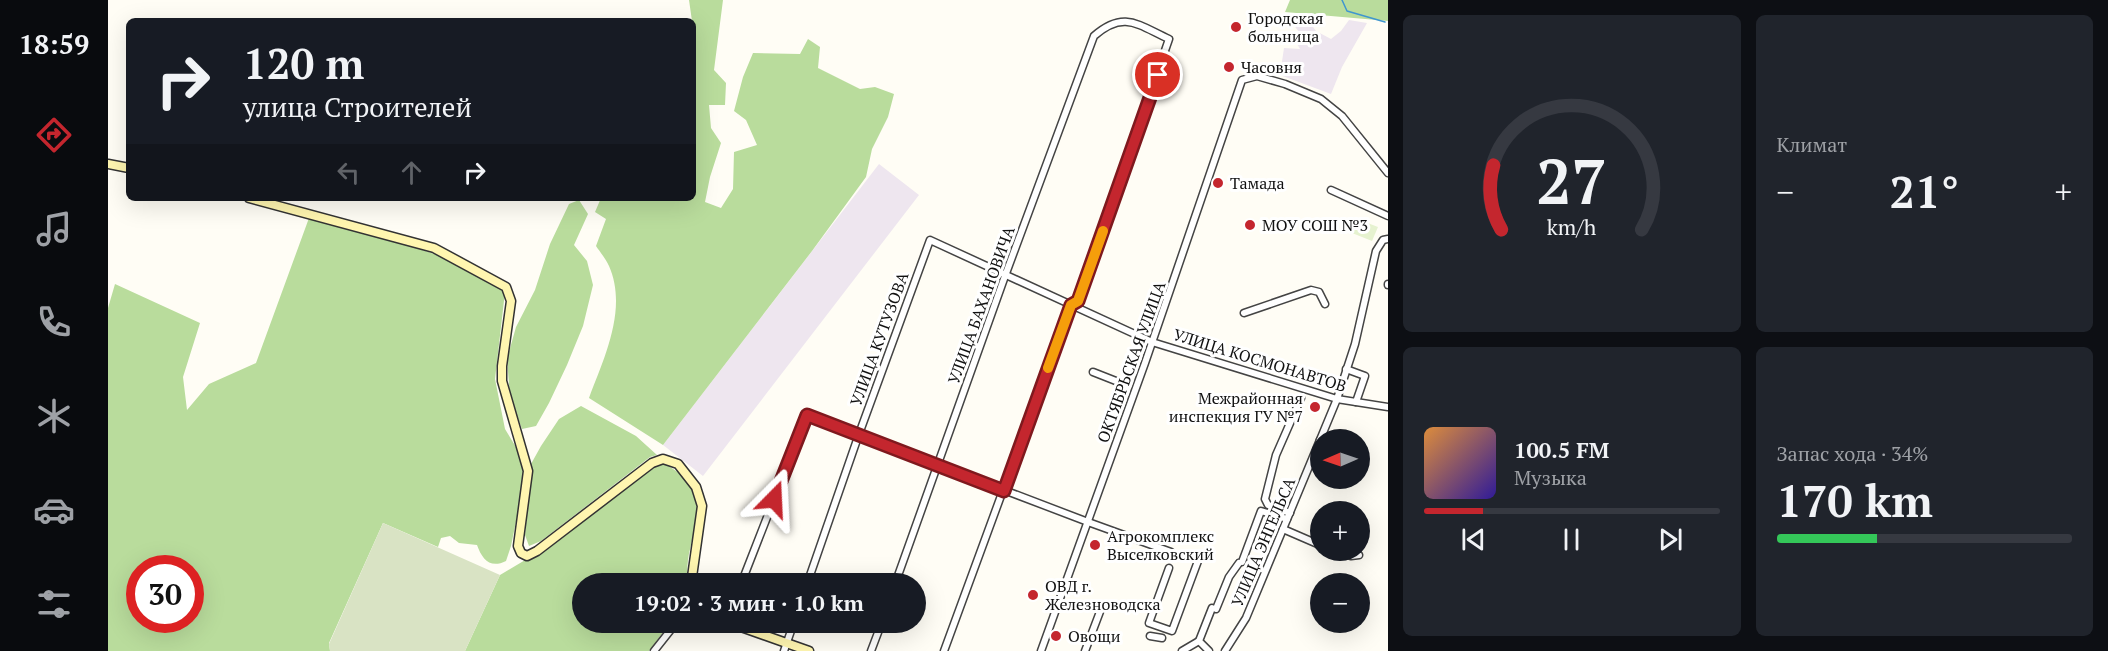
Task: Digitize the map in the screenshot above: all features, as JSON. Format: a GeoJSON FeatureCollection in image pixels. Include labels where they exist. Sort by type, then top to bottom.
{"type":"FeatureCollection","features":[{"type":"Feature","properties":{"kind":"street","name":"УЛИЦА БАХАНОВИЧА"},"geometry":{"type":"LineString","coordinates":[[899,573],[1094,36],[1106,25],[1127,20],[1169,39],[1078,301],[1071,305]]}},
{"type":"Feature","properties":{"kind":"street","name":"ОКТЯБРЬСКАЯ УЛИЦА"},"geometry":{"type":"LineString","coordinates":[[1041,651],[1152,342],[1242,80],[1257,75],[1321,99],[1342,116],[1388,173]]}},
{"type":"Feature","properties":{"kind":"street"},"geometry":{"type":"LineString","coordinates":[[108,164],[126,167]]}},
{"type":"Feature","properties":{"kind":"street"},"geometry":{"type":"LineString","coordinates":[[1331,190],[1388,216]]}},
{"type":"Feature","properties":{"kind":"street"},"geometry":{"type":"LineString","coordinates":[[260,201],[434,248],[506,287],[511,301],[502,381],[528,471],[518,546],[521,553],[527,556],[537,551],[652,463],[663,459],[678,464],[696,487],[702,506],[693,573]]}},
{"type":"Feature","properties":{"kind":"street","name":"УЛИЦА ЭНГЕЛЬСА"},"geometry":{"type":"LineString","coordinates":[[1325,429],[1355,344],[1376,251],[1383,240],[1388,239]]}},
{"type":"Feature","properties":{"kind":"street","name":"УЛИЦА КОСМОНАВТОВ"},"geometry":{"type":"LineString","coordinates":[[930,240],[1152,342],[1337,399],[1388,407]]}},
{"type":"Feature","properties":{"kind":"street","name":"УЛИЦА КУТУЗОВА"},"geometry":{"type":"LineString","coordinates":[[811,573],[930,240]]}},
{"type":"Feature","properties":{"kind":"street"},"geometry":{"type":"LineString","coordinates":[[1244,313],[1311,290],[1319,292],[1325,304]]}},
{"type":"Feature","properties":{"kind":"street"},"geometry":{"type":"LineString","coordinates":[[944,651],[1071,305]]}},
{"type":"Feature","properties":{"kind":"street"},"geometry":{"type":"LineString","coordinates":[[1347,369],[1365,376],[1356,402]]}},
{"type":"Feature","properties":{"kind":"street"},"geometry":{"type":"LineString","coordinates":[[1093,372],[1121,383]]}},
{"type":"Feature","properties":{"kind":"street"},"geometry":{"type":"LineString","coordinates":[[1289,516],[1268,505],[1265,499],[1276,455],[1301,398]]}},
{"type":"Feature","properties":{"kind":"street"},"geometry":{"type":"LineString","coordinates":[[745,573],[807,415],[1171,552]]}},
{"type":"Feature","properties":{"kind":"street","name":"УЛИЦА ЭНГЕЛЬСА"},"geometry":{"type":"LineString","coordinates":[[1225,651],[1246,618],[1310,465]]}},
{"type":"Feature","properties":{"kind":"street"},"geometry":{"type":"LineString","coordinates":[[1186,650],[1199,641],[1229,577],[1240,562],[1261,511],[1289,516]]}},
{"type":"Feature","properties":{"kind":"street"},"geometry":{"type":"LineString","coordinates":[[1283,529],[1310,541]]}},
{"type":"Feature","properties":{"kind":"street"},"geometry":{"type":"LineString","coordinates":[[1169,568],[1149,622],[1172,631],[1198,561]]}},
{"type":"Feature","properties":{"kind":"street"},"geometry":{"type":"LineString","coordinates":[[1085,651],[1086,642],[1099,610]]}},
{"type":"Feature","properties":{"kind":"street"},"geometry":{"type":"LineString","coordinates":[[654,651],[668,633]]}},
{"type":"Feature","properties":{"kind":"street"},"geometry":{"type":"LineString","coordinates":[[753,633],[785,647],[809,651]]}},
{"type":"Feature","properties":{"kind":"street"},"geometry":{"type":"LineString","coordinates":[[872,651],[878,633]]}},
{"type":"Feature","properties":{"kind":"street"},"geometry":{"type":"LineString","coordinates":[[1150,636],[1162,638]]}},
{"type":"Feature","properties":{"kind":"street"},"geometry":{"type":"LineString","coordinates":[[1199,641],[1209,651]]}},
{"type":"Feature","properties":{"kind":"shaded area"},"geometry":{"type":"Polygon","coordinates":[[[1302,12],[1316,31],[1331,39],[1349,20],[1367,23],[1342,67],[1331,94],[1280,75],[1284,48],[1300,49],[1295,40],[1300,33],[1292,23],[1302,12]]]}},
{"type":"Feature","properties":{"kind":"shaded area"},"geometry":{"type":"Polygon","coordinates":[[[879,164],[919,195],[703,476],[663,445],[879,164]]]}},
{"type":"Feature","properties":{"kind":"green space"},"geometry":{"type":"Polygon","coordinates":[[[689,0],[723,0],[714,70],[726,83],[725,105],[709,105],[711,128],[721,143],[705,202],[721,208],[733,189],[734,152],[757,145],[746,120],[734,111],[743,77],[753,53],[800,54],[808,39],[820,47],[818,68],[860,89],[875,87],[894,94],[888,117],[872,149],[866,177],[663,445],[589,398],[612,333],[616,299],[609,266],[596,246],[606,219],[595,212],[600,201],[696,201],[696,18],[692,18],[689,0]]]}},
{"type":"Feature","properties":{"kind":"green space"},"geometry":{"type":"Polygon","coordinates":[[[1290,0],[1388,0],[1388,21],[1285,12],[1290,0]]]}},
{"type":"Feature","properties":{"kind":"green space"},"geometry":{"type":"Polygon","coordinates":[[[580,201],[588,214],[574,245],[587,261],[593,285],[583,326],[549,403],[536,426],[522,429],[510,397],[507,359],[516,327],[535,290],[550,244],[569,204],[580,201]]]}},
{"type":"Feature","properties":{"kind":"green space"},"geometry":{"type":"Polygon","coordinates":[[[1352,217],[1378,227],[1372,241],[1347,231],[1352,217]]]}},
{"type":"Feature","properties":{"kind":"green space"},"geometry":{"type":"Polygon","coordinates":[[[309,218],[385,238],[450,259],[505,292],[495,379],[505,429],[522,457],[524,482],[506,561],[491,563],[481,555],[477,545],[459,543],[450,536],[441,538],[438,547],[383,523],[329,643],[330,651],[108,651],[108,308],[115,284],[200,323],[183,377],[187,410],[209,384],[256,363],[309,218]]]}},
{"type":"Feature","properties":{"kind":"green space"},"geometry":{"type":"Polygon","coordinates":[[[581,406],[636,436],[657,455],[650,457],[541,541],[529,546],[525,535],[531,464],[559,419],[581,406]]]}},
{"type":"Feature","properties":{"kind":"green space"},"geometry":{"type":"Polygon","coordinates":[[[660,462],[682,476],[691,486],[697,498],[698,511],[687,573],[572,573],[572,633],[662,633],[649,651],[465,651],[500,575],[547,547],[613,495],[660,462]]]}},
{"type":"Feature","properties":{"kind":"green space"},"geometry":{"type":"Polygon","coordinates":[[[383,523],[500,575],[465,651],[330,651],[329,644],[383,523]]]}},
{"type":"Feature","properties":{"kind":"waterway"},"geometry":{"type":"LineString","coordinates":[[1342,0],[1347,11],[1385,22]]}},
{"type":"Feature","properties":{"kind":"slow traffic"},"geometry":{"type":"LineString","coordinates":[[1048,368],[1071,305],[1078,301],[1103,231]]}},
{"type":"Feature","properties":{"kind":"place","name":"Городская больница"},"geometry":{"type":"Point","coordinates":[1236,27]}},
{"type":"Feature","properties":{"kind":"place","name":"Часовня"},"geometry":{"type":"Point","coordinates":[1229,67]}},
{"type":"Feature","properties":{"kind":"place","name":"Тамада"},"geometry":{"type":"Point","coordinates":[1218,183]}},
{"type":"Feature","properties":{"kind":"place","name":"МОУ СОШ №3"},"geometry":{"type":"Point","coordinates":[1250,225]}},
{"type":"Feature","properties":{"kind":"place","name":"Межрайонная инспекция ГУ №7"},"geometry":{"type":"Point","coordinates":[1315,407]}},
{"type":"Feature","properties":{"kind":"place","name":"Агрокомплекс Выселковский"},"geometry":{"type":"Point","coordinates":[1095,545]}},
{"type":"Feature","properties":{"kind":"place","name":"ОВД г. Железноводска"},"geometry":{"type":"Point","coordinates":[1033,595]}},
{"type":"Feature","properties":{"kind":"place","name":"Овощи"},"geometry":{"type":"Point","coordinates":[1056,636]}},
{"type":"Feature","properties":{"kind":"route"},"geometry":{"type":"LineString","coordinates":[[774,499],[807,415],[1004,491],[1071,305],[1078,301],[1158,75]]}}]}
